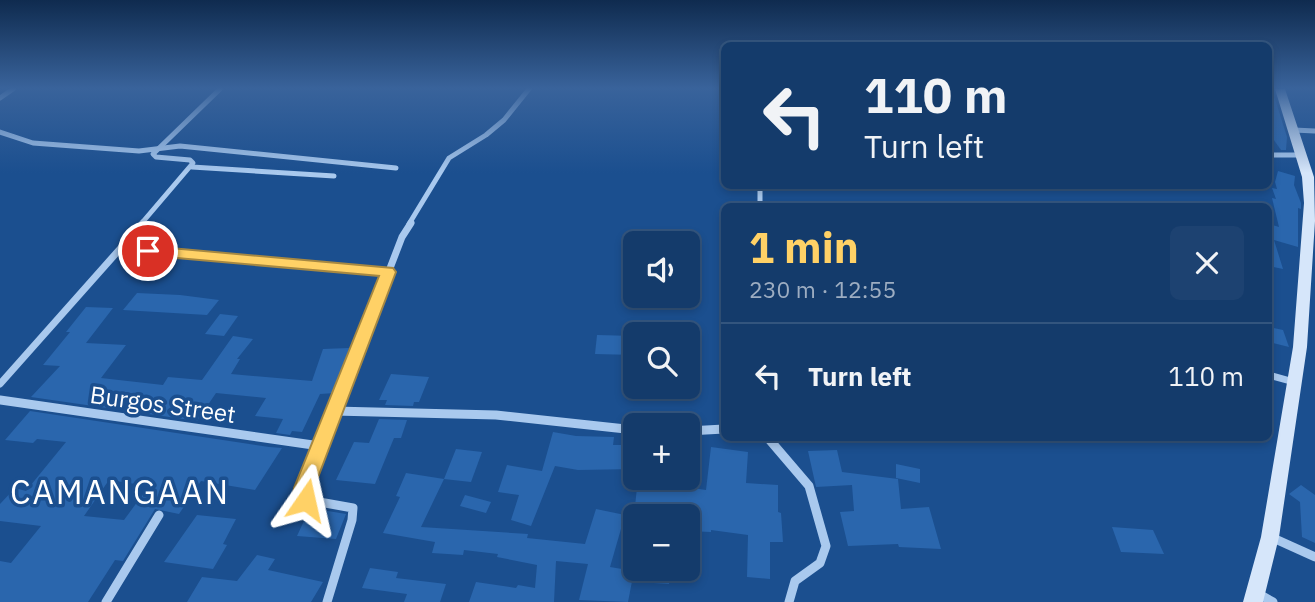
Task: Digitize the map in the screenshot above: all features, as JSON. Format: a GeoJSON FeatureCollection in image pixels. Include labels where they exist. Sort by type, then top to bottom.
{"type":"FeatureCollection","features":[{"type":"Feature","properties":{"kind":"street"},"geometry":{"type":"LineString","coordinates":[[191,117],[153,154],[154,157],[190,160],[192,167]]}},
{"type":"Feature","properties":{"kind":"street"},"geometry":{"type":"LineString","coordinates":[[327,602],[353,512],[346,505],[304,498],[304,488],[402,237],[445,163],[506,117]]}},
{"type":"Feature","properties":{"kind":"street"},"geometry":{"type":"LineString","coordinates":[[1273,602],[1255,597],[1270,537],[1309,297],[1308,177],[1290,117]]}},
{"type":"Feature","properties":{"kind":"street"},"geometry":{"type":"LineString","coordinates":[[1294,130],[1315,131]]}},
{"type":"Feature","properties":{"kind":"street"},"geometry":{"type":"LineString","coordinates":[[0,132],[33,143],[139,151],[180,146],[396,168]]}},
{"type":"Feature","properties":{"kind":"street"},"geometry":{"type":"LineString","coordinates":[[1272,155],[1302,155]]}},
{"type":"Feature","properties":{"kind":"street"},"geometry":{"type":"LineString","coordinates":[[192,167],[334,176]]}},
{"type":"Feature","properties":{"kind":"street"},"geometry":{"type":"LineString","coordinates":[[0,384],[192,167]]}},
{"type":"Feature","properties":{"kind":"street"},"geometry":{"type":"LineString","coordinates":[[122,249],[388,272]]}},
{"type":"Feature","properties":{"kind":"street"},"geometry":{"type":"LineString","coordinates":[[1272,376],[1294,382]]}},
{"type":"Feature","properties":{"kind":"street","name":"Burgos Street"},"geometry":{"type":"LineString","coordinates":[[0,400],[320,446]]}},
{"type":"Feature","properties":{"kind":"street"},"geometry":{"type":"LineString","coordinates":[[334,411],[496,415],[623,429]]}},
{"type":"Feature","properties":{"kind":"street"},"geometry":{"type":"LineString","coordinates":[[700,431],[721,429]]}},
{"type":"Feature","properties":{"kind":"street"},"geometry":{"type":"LineString","coordinates":[[771,441],[809,486],[826,547],[825,555],[817,567],[800,575],[793,583],[789,602]]}},
{"type":"Feature","properties":{"kind":"street"},"geometry":{"type":"LineString","coordinates":[[106,602],[159,515]]}},
{"type":"Feature","properties":{"kind":"street"},"geometry":{"type":"LineString","coordinates":[[1270,537],[1315,557]]}},
{"type":"Feature","properties":{"kind":"building"},"geometry":{"type":"Polygon","coordinates":[[[1272,117],[1281,117],[1287,137],[1286,150],[1281,150],[1272,137],[1272,117]]]}},
{"type":"Feature","properties":{"kind":"building"},"geometry":{"type":"Polygon","coordinates":[[[1278,171],[1295,176],[1294,185],[1301,203],[1301,209],[1298,208],[1298,247],[1274,240],[1283,269],[1272,267],[1272,225],[1279,227],[1272,198],[1276,199],[1272,188],[1277,189],[1275,182],[1278,171]]]}},
{"type":"Feature","properties":{"kind":"building"},"geometry":{"type":"Polygon","coordinates":[[[137,293],[219,300],[207,315],[123,310],[137,293]]]}},
{"type":"Feature","properties":{"kind":"building"},"geometry":{"type":"Polygon","coordinates":[[[86,307],[113,308],[86,343],[126,345],[101,378],[163,385],[168,377],[202,380],[233,336],[253,339],[237,359],[240,359],[231,374],[312,381],[323,349],[349,348],[335,393],[320,394],[302,432],[292,431],[290,435],[276,433],[283,419],[255,416],[266,398],[216,393],[197,421],[31,397],[60,366],[43,365],[86,307]]]}},
{"type":"Feature","properties":{"kind":"building"},"geometry":{"type":"Polygon","coordinates":[[[220,314],[238,316],[224,336],[205,334],[220,314]]]}},
{"type":"Feature","properties":{"kind":"building"},"geometry":{"type":"Polygon","coordinates":[[[1272,328],[1283,330],[1289,347],[1272,343],[1272,328]]]}},
{"type":"Feature","properties":{"kind":"building"},"geometry":{"type":"Polygon","coordinates":[[[597,335],[623,336],[623,355],[595,354],[597,335]]]}},
{"type":"Feature","properties":{"kind":"building"},"geometry":{"type":"Polygon","coordinates":[[[391,374],[429,377],[419,402],[414,402],[413,406],[385,405],[387,400],[379,400],[391,374]]]}},
{"type":"Feature","properties":{"kind":"building"},"geometry":{"type":"Polygon","coordinates":[[[30,411],[282,448],[255,490],[201,481],[179,514],[155,509],[123,561],[115,560],[88,602],[0,602],[0,561],[11,563],[41,526],[0,521],[0,504],[15,488],[26,491],[66,442],[5,440],[30,411]],[[109,480],[84,516],[124,520],[149,486],[109,480]]]}},
{"type":"Feature","properties":{"kind":"building"},"geometry":{"type":"Polygon","coordinates":[[[379,419],[407,420],[401,438],[394,438],[375,484],[336,480],[354,442],[369,443],[379,419]]]}},
{"type":"Feature","properties":{"kind":"building"},"geometry":{"type":"Polygon","coordinates":[[[553,432],[576,436],[614,437],[613,445],[623,445],[623,469],[578,470],[555,466],[531,526],[511,520],[519,495],[498,492],[507,465],[542,471],[553,432]]]}},
{"type":"Feature","properties":{"kind":"building"},"geometry":{"type":"Polygon","coordinates":[[[711,447],[748,452],[746,483],[778,485],[778,512],[781,513],[783,542],[770,542],[770,579],[747,577],[748,535],[711,530],[700,532],[700,504],[635,504],[637,490],[706,490],[711,447]]]}},
{"type":"Feature","properties":{"kind":"building"},"geometry":{"type":"Polygon","coordinates":[[[456,449],[482,452],[471,482],[444,479],[456,449]]]}},
{"type":"Feature","properties":{"kind":"building"},"geometry":{"type":"Polygon","coordinates":[[[837,450],[842,472],[898,479],[901,509],[929,507],[941,549],[899,547],[898,544],[848,546],[840,512],[854,511],[852,485],[816,487],[808,451],[837,450]]]}},
{"type":"Feature","properties":{"kind":"building"},"geometry":{"type":"Polygon","coordinates":[[[896,464],[920,469],[920,483],[896,478],[896,464]]]}},
{"type":"Feature","properties":{"kind":"building"},"geometry":{"type":"Polygon","coordinates":[[[406,473],[444,479],[421,527],[528,534],[527,538],[585,544],[596,509],[623,515],[610,567],[623,569],[623,581],[632,581],[628,602],[579,600],[588,564],[556,561],[554,602],[469,602],[476,582],[535,588],[537,565],[497,557],[498,554],[464,550],[463,555],[432,553],[435,542],[383,533],[400,497],[396,496],[406,473]]]}},
{"type":"Feature","properties":{"kind":"building"},"geometry":{"type":"Polygon","coordinates":[[[1301,485],[1315,495],[1315,543],[1302,537],[1300,502],[1289,494],[1301,485]]]}},
{"type":"Feature","properties":{"kind":"building"},"geometry":{"type":"Polygon","coordinates":[[[465,495],[491,502],[486,513],[460,506],[465,495]]]}},
{"type":"Feature","properties":{"kind":"building"},"geometry":{"type":"Polygon","coordinates":[[[310,508],[346,514],[336,539],[297,536],[310,508]]]}},
{"type":"Feature","properties":{"kind":"building"},"geometry":{"type":"Polygon","coordinates":[[[197,515],[236,519],[223,544],[227,545],[213,569],[164,562],[197,515]]]}},
{"type":"Feature","properties":{"kind":"building"},"geometry":{"type":"Polygon","coordinates":[[[1112,527],[1153,530],[1164,554],[1121,552],[1112,527]]]}},
{"type":"Feature","properties":{"kind":"building"},"geometry":{"type":"Polygon","coordinates":[[[257,555],[275,559],[268,570],[323,582],[311,602],[187,602],[202,577],[237,581],[257,555]]]}},
{"type":"Feature","properties":{"kind":"building"},"geometry":{"type":"Polygon","coordinates":[[[370,568],[398,572],[396,578],[446,584],[440,602],[404,602],[407,594],[362,588],[370,568]]]}},
{"type":"Feature","properties":{"kind":"building"},"geometry":{"type":"Polygon","coordinates":[[[638,581],[669,581],[669,584],[638,581]]]}},
{"type":"Feature","properties":{"kind":"district","name":"CAMANGAAN"},"geometry":{"type":"Point","coordinates":[120,491]}},
{"type":"Feature","properties":{"kind":"route"},"geometry":{"type":"LineString","coordinates":[[148,251],[388,272],[304,488],[303,496],[306,500]]}}]}
